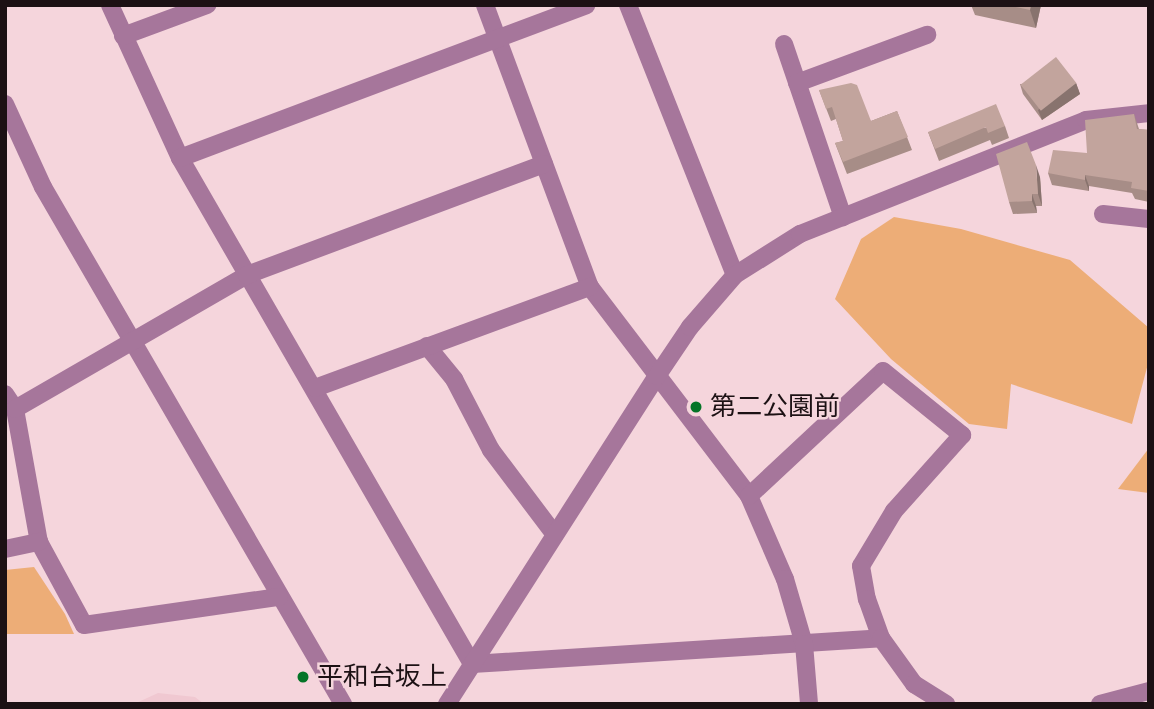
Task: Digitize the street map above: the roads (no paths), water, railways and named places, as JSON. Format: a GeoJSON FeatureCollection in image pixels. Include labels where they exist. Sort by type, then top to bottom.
{"type":"FeatureCollection","features":[{"type":"Feature","properties":{"kind":"street"},"geometry":{"type":"LineString","coordinates":[[110,5],[180,158],[472,664]]}},
{"type":"Feature","properties":{"kind":"street"},"geometry":{"type":"LineString","coordinates":[[123,36],[207,5]]}},
{"type":"Feature","properties":{"kind":"street"},"geometry":{"type":"LineString","coordinates":[[485,5],[590,287],[749,496],[785,579],[804,644],[809,704]]}},
{"type":"Feature","properties":{"kind":"street"},"geometry":{"type":"LineString","coordinates":[[180,158],[586,5]]}},
{"type":"Feature","properties":{"kind":"street"},"geometry":{"type":"LineString","coordinates":[[628,5],[735,275]]}},
{"type":"Feature","properties":{"kind":"street"},"geometry":{"type":"LineString","coordinates":[[797,83],[927,35]]}},
{"type":"Feature","properties":{"kind":"street"},"geometry":{"type":"LineString","coordinates":[[784,44],[843,217]]}},
{"type":"Feature","properties":{"kind":"street"},"geometry":{"type":"LineString","coordinates":[[5,104],[43,187],[129,340],[342,704]]}},
{"type":"Feature","properties":{"kind":"street"},"geometry":{"type":"LineString","coordinates":[[447,704],[657,376],[690,327],[735,275],[776,247],[843,217],[1086,120],[1149,113]]}},
{"type":"Feature","properties":{"kind":"street"},"geometry":{"type":"LineString","coordinates":[[279,597],[84,625],[39,542],[10,402],[247,275],[544,164]]}},
{"type":"Feature","properties":{"kind":"street"},"geometry":{"type":"LineString","coordinates":[[1103,214],[1149,219]]}},
{"type":"Feature","properties":{"kind":"street"},"geometry":{"type":"LineString","coordinates":[[315,388],[590,287]]}},
{"type":"Feature","properties":{"kind":"street"},"geometry":{"type":"LineString","coordinates":[[427,346],[454,379],[491,450],[555,535]]}},
{"type":"Feature","properties":{"kind":"street"},"geometry":{"type":"LineString","coordinates":[[749,496],[883,371],[962,435],[894,511],[862,566],[867,599],[881,638],[914,684],[946,704]]}},
{"type":"Feature","properties":{"kind":"street"},"geometry":{"type":"LineString","coordinates":[[5,549],[39,542]]}},
{"type":"Feature","properties":{"kind":"street"},"geometry":{"type":"LineString","coordinates":[[472,664],[881,638]]}},
{"type":"Feature","properties":{"kind":"street"},"geometry":{"type":"LineString","coordinates":[[1100,704],[1149,691]]}},
{"type":"Feature","properties":{"kind":"place","name":"第二公園前"},"geometry":{"type":"Point","coordinates":[696,407]}},
{"type":"Feature","properties":{"kind":"place","name":"平和台坂上"},"geometry":{"type":"Point","coordinates":[303,677]}}]}
